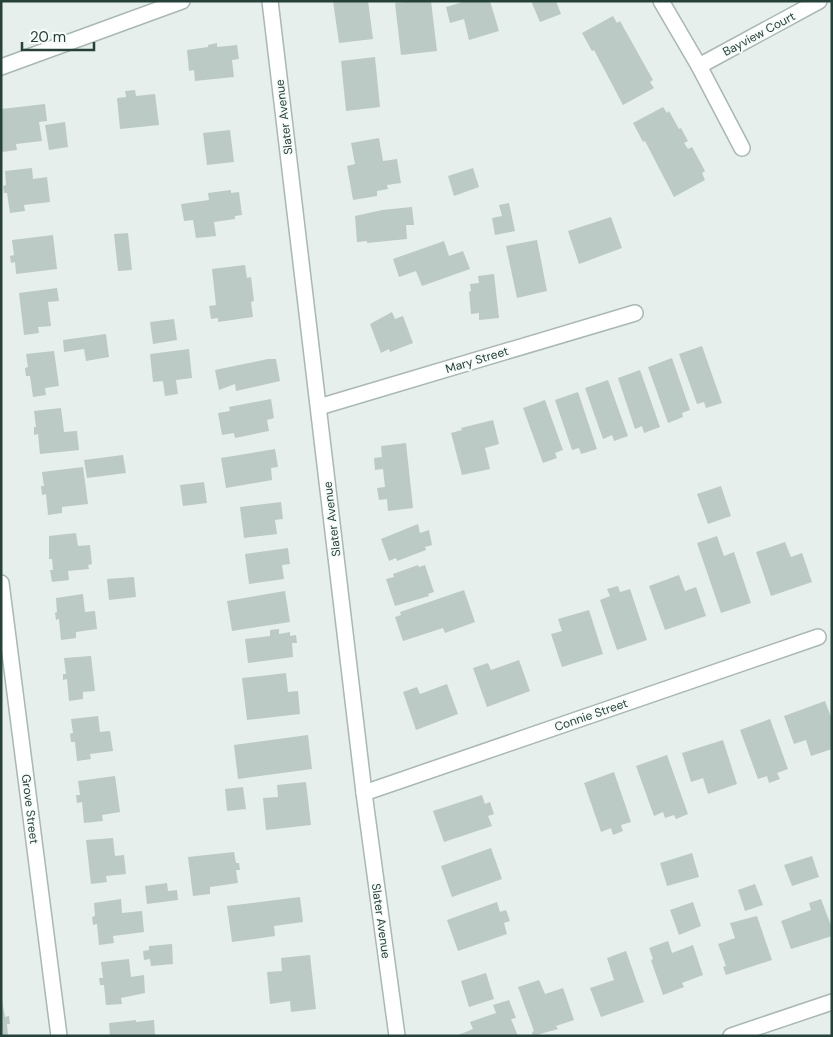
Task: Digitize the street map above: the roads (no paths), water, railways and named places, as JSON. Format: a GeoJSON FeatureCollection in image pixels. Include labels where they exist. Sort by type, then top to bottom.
{"type":"FeatureCollection","features":[{"type":"Feature","properties":{"kind":"street"},"geometry":{"type":"LineString","coordinates":[[1,67],[182,1]]}},
{"type":"Feature","properties":{"kind":"street","name":"Slater Avenue"},"geometry":{"type":"LineString","coordinates":[[270,1],[320,407],[364,792],[397,1036]]}},
{"type":"Feature","properties":{"kind":"street"},"geometry":{"type":"LineString","coordinates":[[661,1],[699,66],[742,148]]}},
{"type":"Feature","properties":{"kind":"street","name":"Bayview Court"},"geometry":{"type":"LineString","coordinates":[[699,66],[819,1]]}},
{"type":"Feature","properties":{"kind":"street","name":"Mary Street"},"geometry":{"type":"LineString","coordinates":[[320,407],[635,313]]}},
{"type":"Feature","properties":{"kind":"street","name":"Grove Street"},"geometry":{"type":"LineString","coordinates":[[1,583],[59,1036]]}},
{"type":"Feature","properties":{"kind":"street","name":"Connie Street"},"geometry":{"type":"LineString","coordinates":[[364,792],[818,637]]}},
{"type":"Feature","properties":{"kind":"street"},"geometry":{"type":"LineString","coordinates":[[731,1036],[832,1002]]}}]}
